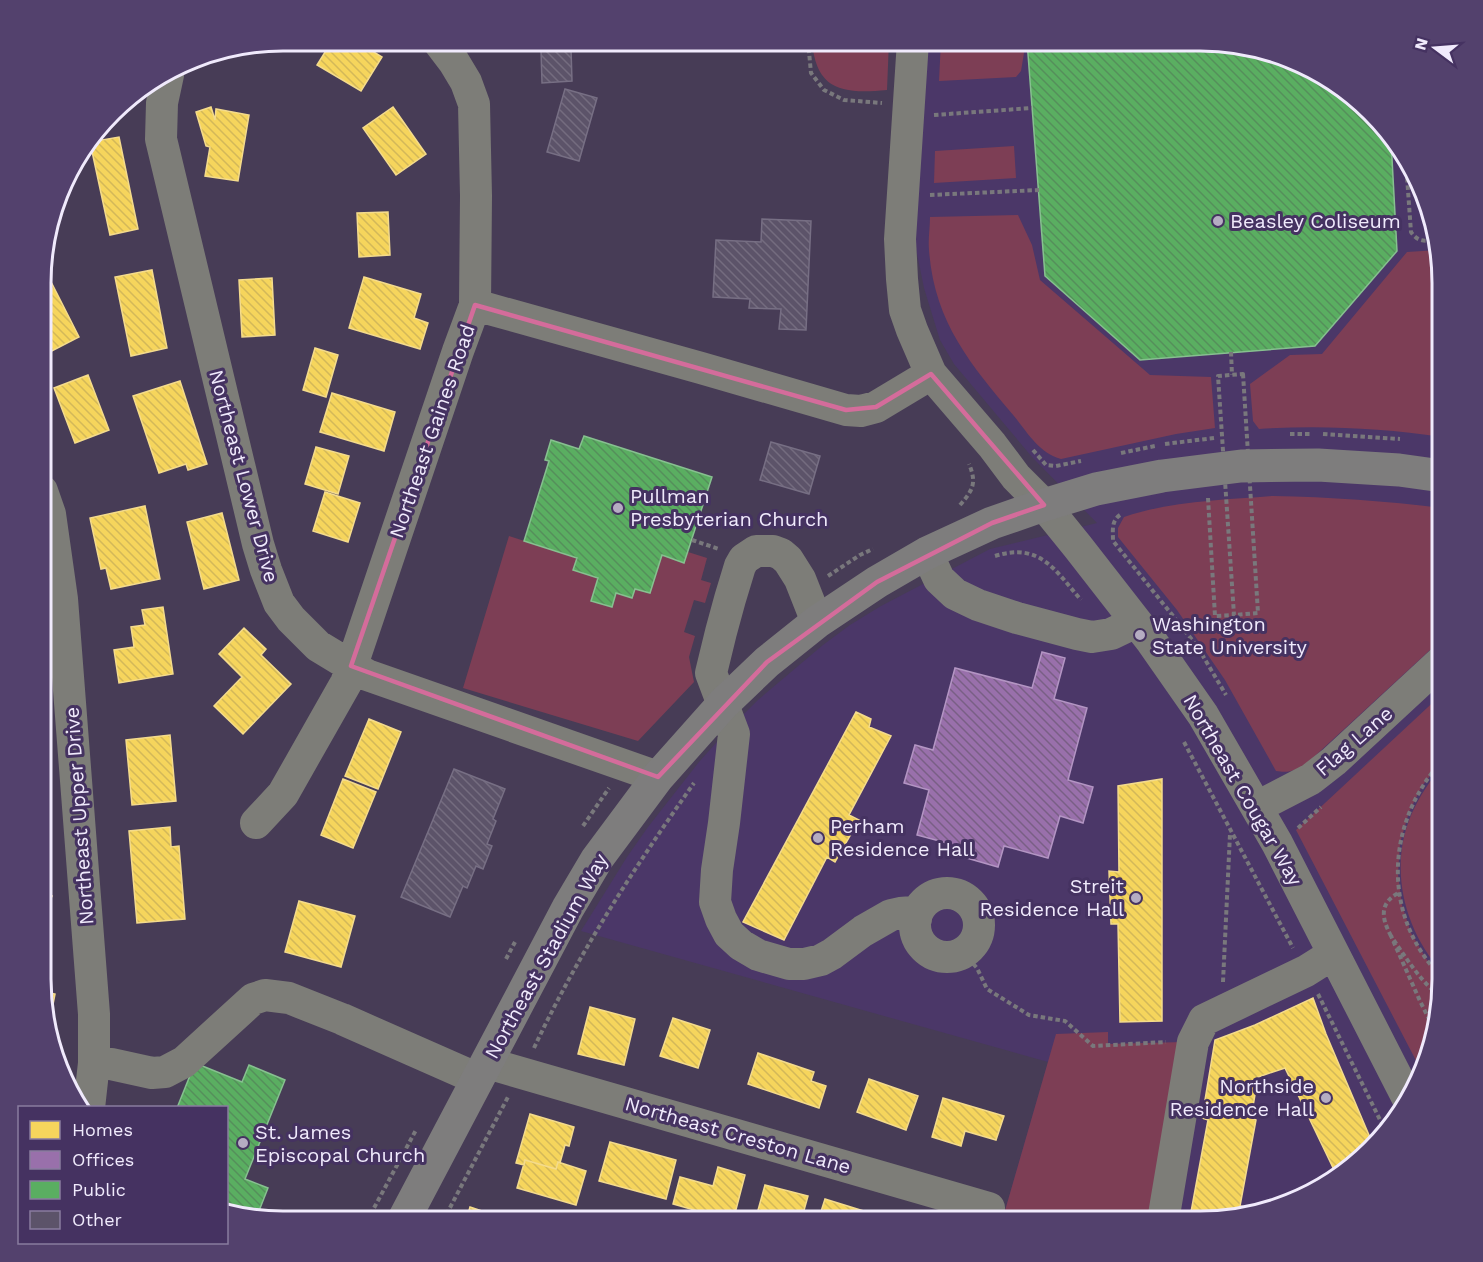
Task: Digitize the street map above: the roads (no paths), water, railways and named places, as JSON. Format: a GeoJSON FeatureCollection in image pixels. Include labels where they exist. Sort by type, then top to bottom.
{"type":"FeatureCollection","features":[{"type":"Feature","properties":{"kind":"main road","name":"Northeast Stadium Way"},"geometry":{"type":"LineString","coordinates":[[408,1211],[568,908],[597,859],[658,777],[723,704],[767,662],[817,622],[877,582],[927,553],[992,523],[1096,489],[1162,476],[1241,466],[1340,466],[1432,475]]}},
{"type":"Feature","properties":{"kind":"street"},"geometry":{"type":"LineString","coordinates":[[446,51],[466,82],[474,104],[476,125],[475,305]]}},
{"type":"Feature","properties":{"kind":"street","name":"Northeast Cougar Way"},"geometry":{"type":"LineString","coordinates":[[912,51],[900,239],[902,279],[905,310],[931,374],[992,445],[1016,477],[1044,505],[1152,642],[1203,715],[1269,801],[1277,843],[1404,1090]]}},
{"type":"Feature","properties":{"kind":"street","name":"Northeast Lower Drive"},"geometry":{"type":"LineString","coordinates":[[166,82],[162,103],[161,139],[266,570],[279,603],[318,646],[367,675],[658,777]]}},
{"type":"Feature","properties":{"kind":"street","name":"Northeast Gaines Road"},"geometry":{"type":"LineString","coordinates":[[256,823],[283,794],[346,683],[475,305],[846,410],[861,411],[876,408],[931,374]]}},
{"type":"Feature","properties":{"kind":"street","name":"Northeast Upper Drive"},"geometry":{"type":"LineString","coordinates":[[51,521],[62,599],[94,1014],[94,1063],[89,1106]]}},
{"type":"Feature","properties":{"kind":"street"},"geometry":{"type":"LineString","coordinates":[[817,622],[800,579],[788,560],[773,551],[756,551],[744,559],[721,632],[711,674],[734,734],[715,902],[729,934],[741,945],[758,955],[789,964],[804,964],[821,960],[863,931],[891,915],[900,913],[913,912],[916,919],[916,933],[920,942],[926,950],[944,957],[963,953],[970,947],[979,926],[978,915],[972,905],[964,898],[954,894],[943,893],[932,897],[923,903],[917,912],[916,919]]}},
{"type":"Feature","properties":{"kind":"street"},"geometry":{"type":"LineString","coordinates":[[927,553],[939,579],[955,594],[978,605],[1017,618],[1092,637],[1111,634],[1136,622]]}},
{"type":"Feature","properties":{"kind":"street","name":"Flag Lane"},"geometry":{"type":"LineString","coordinates":[[1269,801],[1311,778],[1334,761],[1432,670]]}},
{"type":"Feature","properties":{"kind":"street"},"geometry":{"type":"LineString","coordinates":[[1165,1211],[1193,1042],[1204,1020],[1306,971],[1333,954]]}},
{"type":"Feature","properties":{"kind":"street","name":"Northeast Creston Lane"},"geometry":{"type":"LineString","coordinates":[[94,1063],[111,1064],[152,1073],[165,1072],[183,1062],[253,999],[265,995],[289,998],[482,1071],[521,1073],[989,1208]]}},
{"type":"Feature","properties":{"kind":"place","name":"Beasley Coliseum"},"geometry":{"type":"Point","coordinates":[1218,221]}},
{"type":"Feature","properties":{"kind":"place","name":"Pullman Presbyterian Church"},"geometry":{"type":"Point","coordinates":[618,508]}},
{"type":"Feature","properties":{"kind":"place","name":"Washington State University"},"geometry":{"type":"Point","coordinates":[1140,635]}},
{"type":"Feature","properties":{"kind":"place","name":"Perham Residence Hall"},"geometry":{"type":"Point","coordinates":[818,838]}},
{"type":"Feature","properties":{"kind":"place","name":"Streit Residence Hall"},"geometry":{"type":"Point","coordinates":[1136,898]}},
{"type":"Feature","properties":{"kind":"place","name":"Northside Residence Hall"},"geometry":{"type":"Point","coordinates":[1326,1098]}},
{"type":"Feature","properties":{"kind":"place","name":"St. James Episcopal Church"},"geometry":{"type":"Point","coordinates":[243,1143]}}]}
